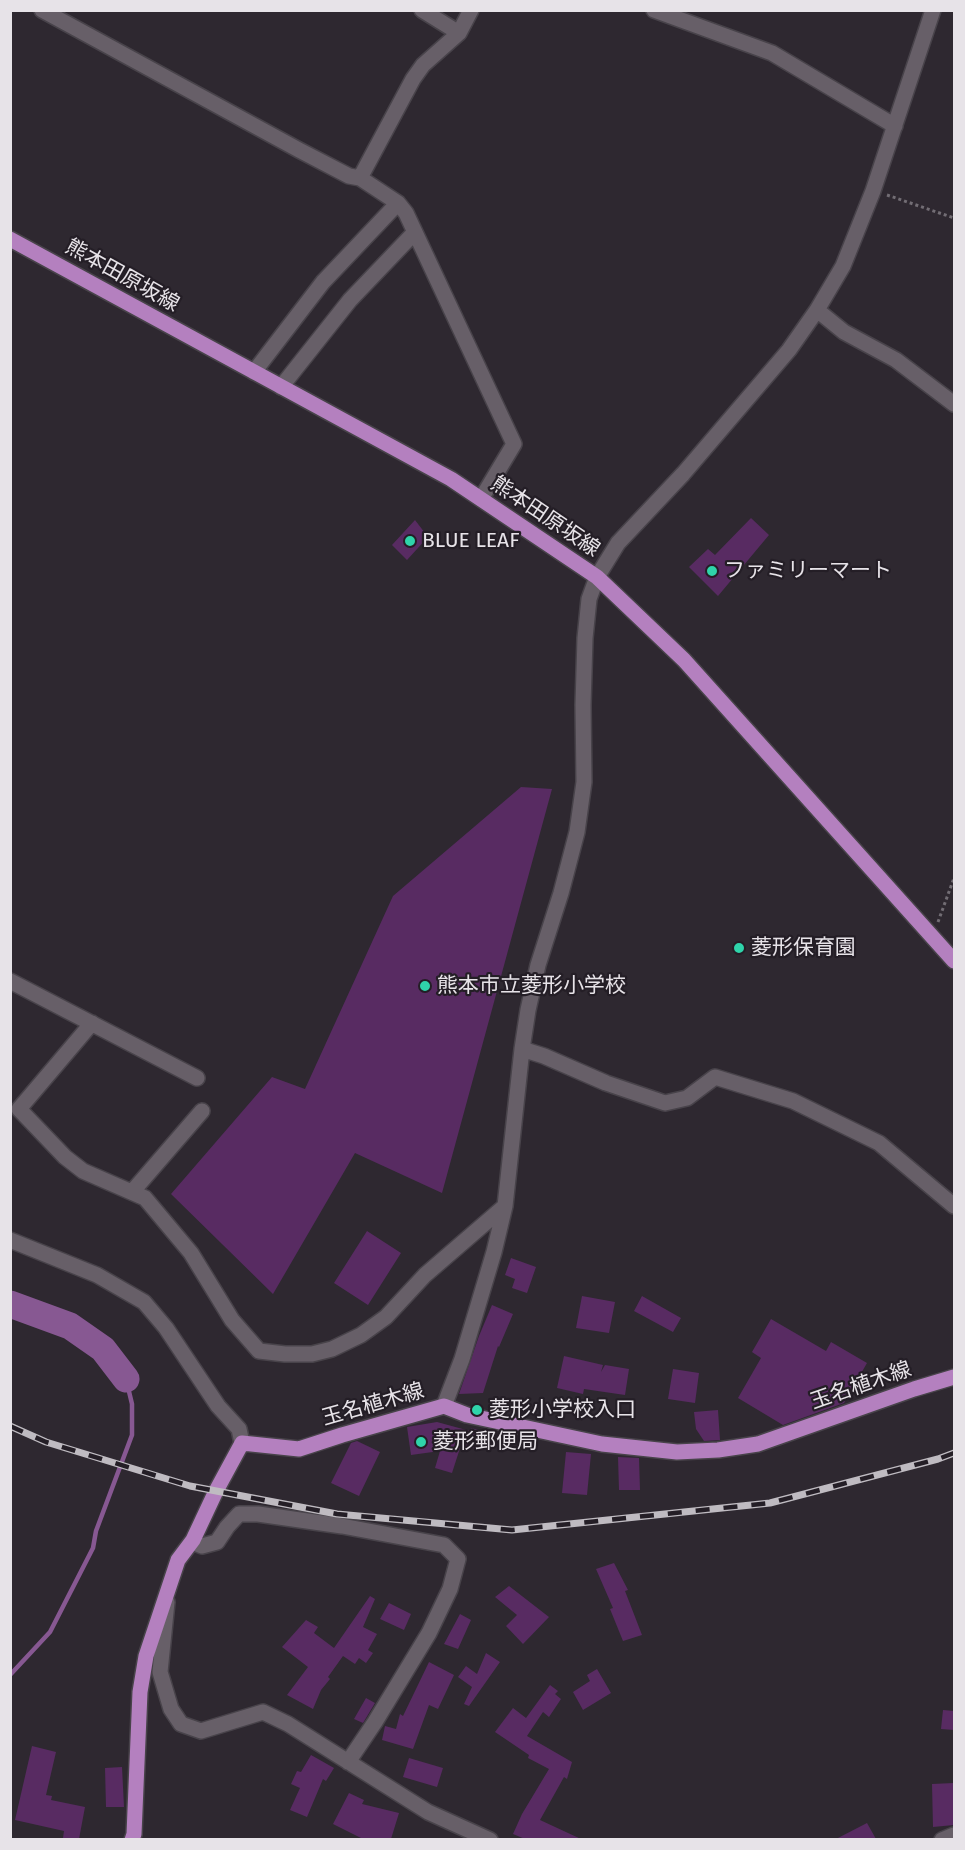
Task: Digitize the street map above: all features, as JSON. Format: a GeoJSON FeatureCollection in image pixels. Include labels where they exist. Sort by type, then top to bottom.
{"type":"FeatureCollection","features":[{"type":"Feature","properties":{"kind":"main road","name":"熊本田原坂線"},"geometry":{"type":"LineString","coordinates":[[10,239],[451,479],[597,577],[684,660],[933,934],[954,961]]}},
{"type":"Feature","properties":{"kind":"main road","name":"玉名植木線"},"geometry":{"type":"LineString","coordinates":[[242,1443],[299,1449],[342,1434],[444,1406],[467,1415],[602,1444],[677,1452],[718,1450],[758,1444],[954,1377]]}},
{"type":"Feature","properties":{"kind":"main road"},"geometry":{"type":"LineString","coordinates":[[132,1839],[140,1692],[146,1656],[178,1560],[192,1542],[242,1443]]}},
{"type":"Feature","properties":{"kind":"street"},"geometry":{"type":"LineString","coordinates":[[42,10],[309,155],[349,176],[360,178],[398,203],[406,213],[514,444],[481,499]]}},
{"type":"Feature","properties":{"kind":"street"},"geometry":{"type":"LineString","coordinates":[[422,10],[459,33]]}},
{"type":"Feature","properties":{"kind":"street"},"geometry":{"type":"LineString","coordinates":[[360,178],[413,79],[423,65],[459,33],[471,10]]}},
{"type":"Feature","properties":{"kind":"street"},"geometry":{"type":"LineString","coordinates":[[654,10],[772,53],[895,126]]}},
{"type":"Feature","properties":{"kind":"street"},"geometry":{"type":"LineString","coordinates":[[444,1406],[479,1304],[505,1206],[522,1049],[538,965],[577,832],[584,782],[583,705],[589,599],[597,577],[618,543],[683,474],[789,350],[817,310],[843,266],[873,190],[933,10]]}},
{"type":"Feature","properties":{"kind":"street"},"geometry":{"type":"LineString","coordinates":[[254,372],[323,282],[398,203]]}},
{"type":"Feature","properties":{"kind":"street"},"geometry":{"type":"LineString","coordinates":[[281,387],[350,300],[415,232]]}},
{"type":"Feature","properties":{"kind":"street"},"geometry":{"type":"LineString","coordinates":[[817,310],[844,332],[896,360],[954,404]]}},
{"type":"Feature","properties":{"kind":"street"},"geometry":{"type":"LineString","coordinates":[[10,981],[197,1078]]}},
{"type":"Feature","properties":{"kind":"street"},"geometry":{"type":"LineString","coordinates":[[92,1023],[19,1109],[65,1157],[83,1171],[145,1198],[191,1253],[232,1320],[259,1351],[312,1354],[332,1349],[361,1335],[386,1317],[425,1275],[505,1206]]}},
{"type":"Feature","properties":{"kind":"street"},"geometry":{"type":"LineString","coordinates":[[522,1049],[606,1083],[665,1103],[687,1098],[715,1077],[794,1101],[879,1143],[954,1206]]}},
{"type":"Feature","properties":{"kind":"street"},"geometry":{"type":"LineString","coordinates":[[132,1192],[202,1111]]}},
{"type":"Feature","properties":{"kind":"street"},"geometry":{"type":"LineString","coordinates":[[10,1240],[97,1275],[144,1302],[166,1328],[218,1406],[239,1429],[242,1443]]}},
{"type":"Feature","properties":{"kind":"street"},"geometry":{"type":"LineString","coordinates":[[192,1542],[201,1546],[218,1542],[227,1527],[239,1514],[258,1514],[342,1526],[444,1545],[458,1559],[450,1589],[429,1633],[348,1762]]}},
{"type":"Feature","properties":{"kind":"street"},"geometry":{"type":"LineString","coordinates":[[168,1590],[160,1672],[171,1709],[181,1724],[201,1731],[263,1712],[288,1724],[428,1812],[490,1839]]}},
{"type":"Feature","properties":{"kind":"street"},"geometry":{"type":"LineString","coordinates":[[942,1839],[954,1835]]}},
{"type":"Feature","properties":{"kind":"path"},"geometry":{"type":"LineString","coordinates":[[873,190],[954,218]]}},
{"type":"Feature","properties":{"kind":"path"},"geometry":{"type":"LineString","coordinates":[[933,934],[954,878]]}},
{"type":"Feature","properties":{"kind":"building"},"geometry":{"type":"Polygon","coordinates":[[[751,518],[769,535],[718,596],[689,567],[708,549],[715,555],[751,518]]]}},
{"type":"Feature","properties":{"kind":"building","name":"BLUE LEAF"},"geometry":{"type":"Polygon","coordinates":[[[415,520],[428,537],[407,560],[392,545],[415,520]]]}},
{"type":"Feature","properties":{"kind":"building","name":"熊本市立菱形小学校"},"geometry":{"type":"Polygon","coordinates":[[[521,787],[552,789],[442,1193],[355,1153],[273,1294],[171,1194],[272,1077],[305,1089],[393,896],[521,787]]]}},
{"type":"Feature","properties":{"kind":"building"},"geometry":{"type":"Polygon","coordinates":[[[367,1231],[401,1253],[368,1305],[334,1283],[367,1231]]]}},
{"type":"Feature","properties":{"kind":"building"},"geometry":{"type":"Polygon","coordinates":[[[511,1258],[536,1267],[527,1293],[512,1288],[515,1279],[505,1275],[511,1258]]]}},
{"type":"Feature","properties":{"kind":"building"},"geometry":{"type":"Polygon","coordinates":[[[582,1296],[615,1302],[609,1333],[576,1328],[582,1296]]]}},
{"type":"Feature","properties":{"kind":"building"},"geometry":{"type":"Polygon","coordinates":[[[642,1296],[681,1318],[673,1332],[634,1311],[642,1296]]]}},
{"type":"Feature","properties":{"kind":"building"},"geometry":{"type":"Polygon","coordinates":[[[492,1305],[513,1314],[498,1346],[483,1393],[459,1394],[479,1336],[492,1305]]]}},
{"type":"Feature","properties":{"kind":"building"},"geometry":{"type":"Polygon","coordinates":[[[771,1319],[826,1351],[831,1342],[867,1363],[844,1403],[783,1425],[738,1398],[761,1358],[752,1352],[771,1319]]]}},
{"type":"Feature","properties":{"kind":"building"},"geometry":{"type":"Polygon","coordinates":[[[564,1356],[603,1365],[601,1372],[605,1365],[629,1369],[625,1395],[584,1389],[583,1394],[557,1388],[564,1356]]]}},
{"type":"Feature","properties":{"kind":"building"},"geometry":{"type":"Polygon","coordinates":[[[673,1369],[699,1373],[695,1403],[668,1399],[673,1369]]]}},
{"type":"Feature","properties":{"kind":"building"},"geometry":{"type":"Polygon","coordinates":[[[718,1410],[720,1440],[704,1441],[696,1429],[694,1412],[718,1410]]]}},
{"type":"Feature","properties":{"kind":"building"},"geometry":{"type":"Polygon","coordinates":[[[437,1422],[470,1431],[471,1428],[486,1432],[481,1450],[461,1445],[452,1473],[435,1468],[440,1451],[411,1455],[407,1427],[437,1422]]]}},
{"type":"Feature","properties":{"kind":"building"},"geometry":{"type":"Polygon","coordinates":[[[357,1441],[380,1452],[359,1496],[331,1483],[351,1443],[357,1441]]]}},
{"type":"Feature","properties":{"kind":"building"},"geometry":{"type":"Polygon","coordinates":[[[566,1452],[591,1454],[587,1495],[562,1493],[566,1452]]]}},
{"type":"Feature","properties":{"kind":"building"},"geometry":{"type":"Polygon","coordinates":[[[618,1457],[639,1458],[640,1490],[619,1490],[618,1457]]]}},
{"type":"Feature","properties":{"kind":"building"},"geometry":{"type":"Polygon","coordinates":[[[614,1563],[628,1590],[625,1591],[642,1635],[623,1641],[610,1609],[613,1608],[596,1569],[614,1563]]]}},
{"type":"Feature","properties":{"kind":"building"},"geometry":{"type":"Polygon","coordinates":[[[509,1586],[549,1617],[523,1644],[506,1626],[517,1615],[495,1597],[509,1586]]]}},
{"type":"Feature","properties":{"kind":"building"},"geometry":{"type":"Polygon","coordinates":[[[370,1596],[375,1599],[363,1627],[377,1634],[368,1650],[373,1653],[366,1663],[359,1658],[355,1664],[343,1656],[328,1677],[330,1679],[321,1690],[313,1709],[287,1695],[308,1667],[282,1647],[306,1620],[318,1627],[314,1633],[334,1648],[370,1596]]]}},
{"type":"Feature","properties":{"kind":"building"},"geometry":{"type":"Polygon","coordinates":[[[389,1603],[411,1614],[404,1630],[380,1619],[389,1603]]]}},
{"type":"Feature","properties":{"kind":"building"},"geometry":{"type":"Polygon","coordinates":[[[460,1614],[471,1620],[458,1649],[444,1644],[460,1614]]]}},
{"type":"Feature","properties":{"kind":"building"},"geometry":{"type":"Polygon","coordinates":[[[486,1653],[500,1662],[469,1706],[464,1704],[472,1687],[458,1677],[466,1666],[477,1674],[486,1653]]]}},
{"type":"Feature","properties":{"kind":"building"},"geometry":{"type":"Polygon","coordinates":[[[429,1662],[454,1675],[438,1709],[429,1705],[413,1749],[382,1740],[385,1726],[396,1729],[400,1714],[403,1716],[429,1662]]]}},
{"type":"Feature","properties":{"kind":"building"},"geometry":{"type":"Polygon","coordinates":[[[597,1669],[611,1693],[583,1710],[573,1692],[590,1681],[587,1675],[597,1669]]]}},
{"type":"Feature","properties":{"kind":"building"},"geometry":{"type":"Polygon","coordinates":[[[550,1685],[558,1691],[555,1694],[561,1699],[549,1717],[543,1712],[527,1736],[572,1762],[567,1779],[564,1777],[540,1820],[581,1839],[525,1839],[513,1834],[522,1814],[549,1769],[528,1758],[529,1755],[495,1732],[513,1708],[526,1718],[550,1685]]]}},
{"type":"Feature","properties":{"kind":"building"},"geometry":{"type":"Polygon","coordinates":[[[366,1698],[375,1703],[363,1723],[354,1719],[366,1698]]]}},
{"type":"Feature","properties":{"kind":"building"},"geometry":{"type":"Polygon","coordinates":[[[943,1710],[954,1711],[954,1730],[941,1729],[943,1710]]]}},
{"type":"Feature","properties":{"kind":"building"},"geometry":{"type":"Polygon","coordinates":[[[32,1746],[56,1752],[46,1795],[52,1796],[51,1800],[85,1807],[79,1839],[63,1838],[64,1831],[15,1820],[32,1746]]]}},
{"type":"Feature","properties":{"kind":"building"},"geometry":{"type":"Polygon","coordinates":[[[311,1755],[334,1768],[326,1781],[323,1779],[307,1817],[290,1810],[300,1788],[291,1784],[297,1771],[301,1772],[311,1755]]]}},
{"type":"Feature","properties":{"kind":"building"},"geometry":{"type":"Polygon","coordinates":[[[409,1758],[443,1768],[437,1787],[403,1777],[409,1758]]]}},
{"type":"Feature","properties":{"kind":"building"},"geometry":{"type":"Polygon","coordinates":[[[122,1767],[124,1807],[106,1807],[105,1768],[122,1767]]]}},
{"type":"Feature","properties":{"kind":"building"},"geometry":{"type":"Polygon","coordinates":[[[954,1783],[954,1825],[933,1827],[932,1784],[954,1783]]]}},
{"type":"Feature","properties":{"kind":"building"},"geometry":{"type":"Polygon","coordinates":[[[349,1793],[364,1800],[362,1804],[399,1813],[391,1839],[363,1839],[333,1824],[349,1793]]]}},
{"type":"Feature","properties":{"kind":"building"},"geometry":{"type":"Polygon","coordinates":[[[867,1823],[876,1839],[836,1839],[867,1823]]]}},
{"type":"Feature","properties":{"kind":"waterway"},"geometry":{"type":"LineString","coordinates":[[10,1304],[70,1326],[103,1349],[126,1379]]}},
{"type":"Feature","properties":{"kind":"waterway"},"geometry":{"type":"LineString","coordinates":[[10,1675],[50,1632],[93,1548],[96,1531],[132,1435],[132,1404],[126,1379]]}},
{"type":"Feature","properties":{"kind":"railway"},"geometry":{"type":"LineString","coordinates":[[10,1426],[46,1442],[190,1486],[337,1514],[512,1530],[770,1503],[954,1453]]}},
{"type":"Feature","properties":{"kind":"place","name":"BLUE LEAF"},"geometry":{"type":"Point","coordinates":[410,541]}},
{"type":"Feature","properties":{"kind":"place","name":"ファミリーマート"},"geometry":{"type":"Point","coordinates":[712,571]}},
{"type":"Feature","properties":{"kind":"place","name":"菱形保育園"},"geometry":{"type":"Point","coordinates":[739,948]}},
{"type":"Feature","properties":{"kind":"place","name":"熊本市立菱形小学校"},"geometry":{"type":"Point","coordinates":[425,986]}},
{"type":"Feature","properties":{"kind":"place","name":"菱形小学校入口"},"geometry":{"type":"Point","coordinates":[477,1410]}},
{"type":"Feature","properties":{"kind":"place","name":"菱形郵便局"},"geometry":{"type":"Point","coordinates":[421,1442]}}]}
